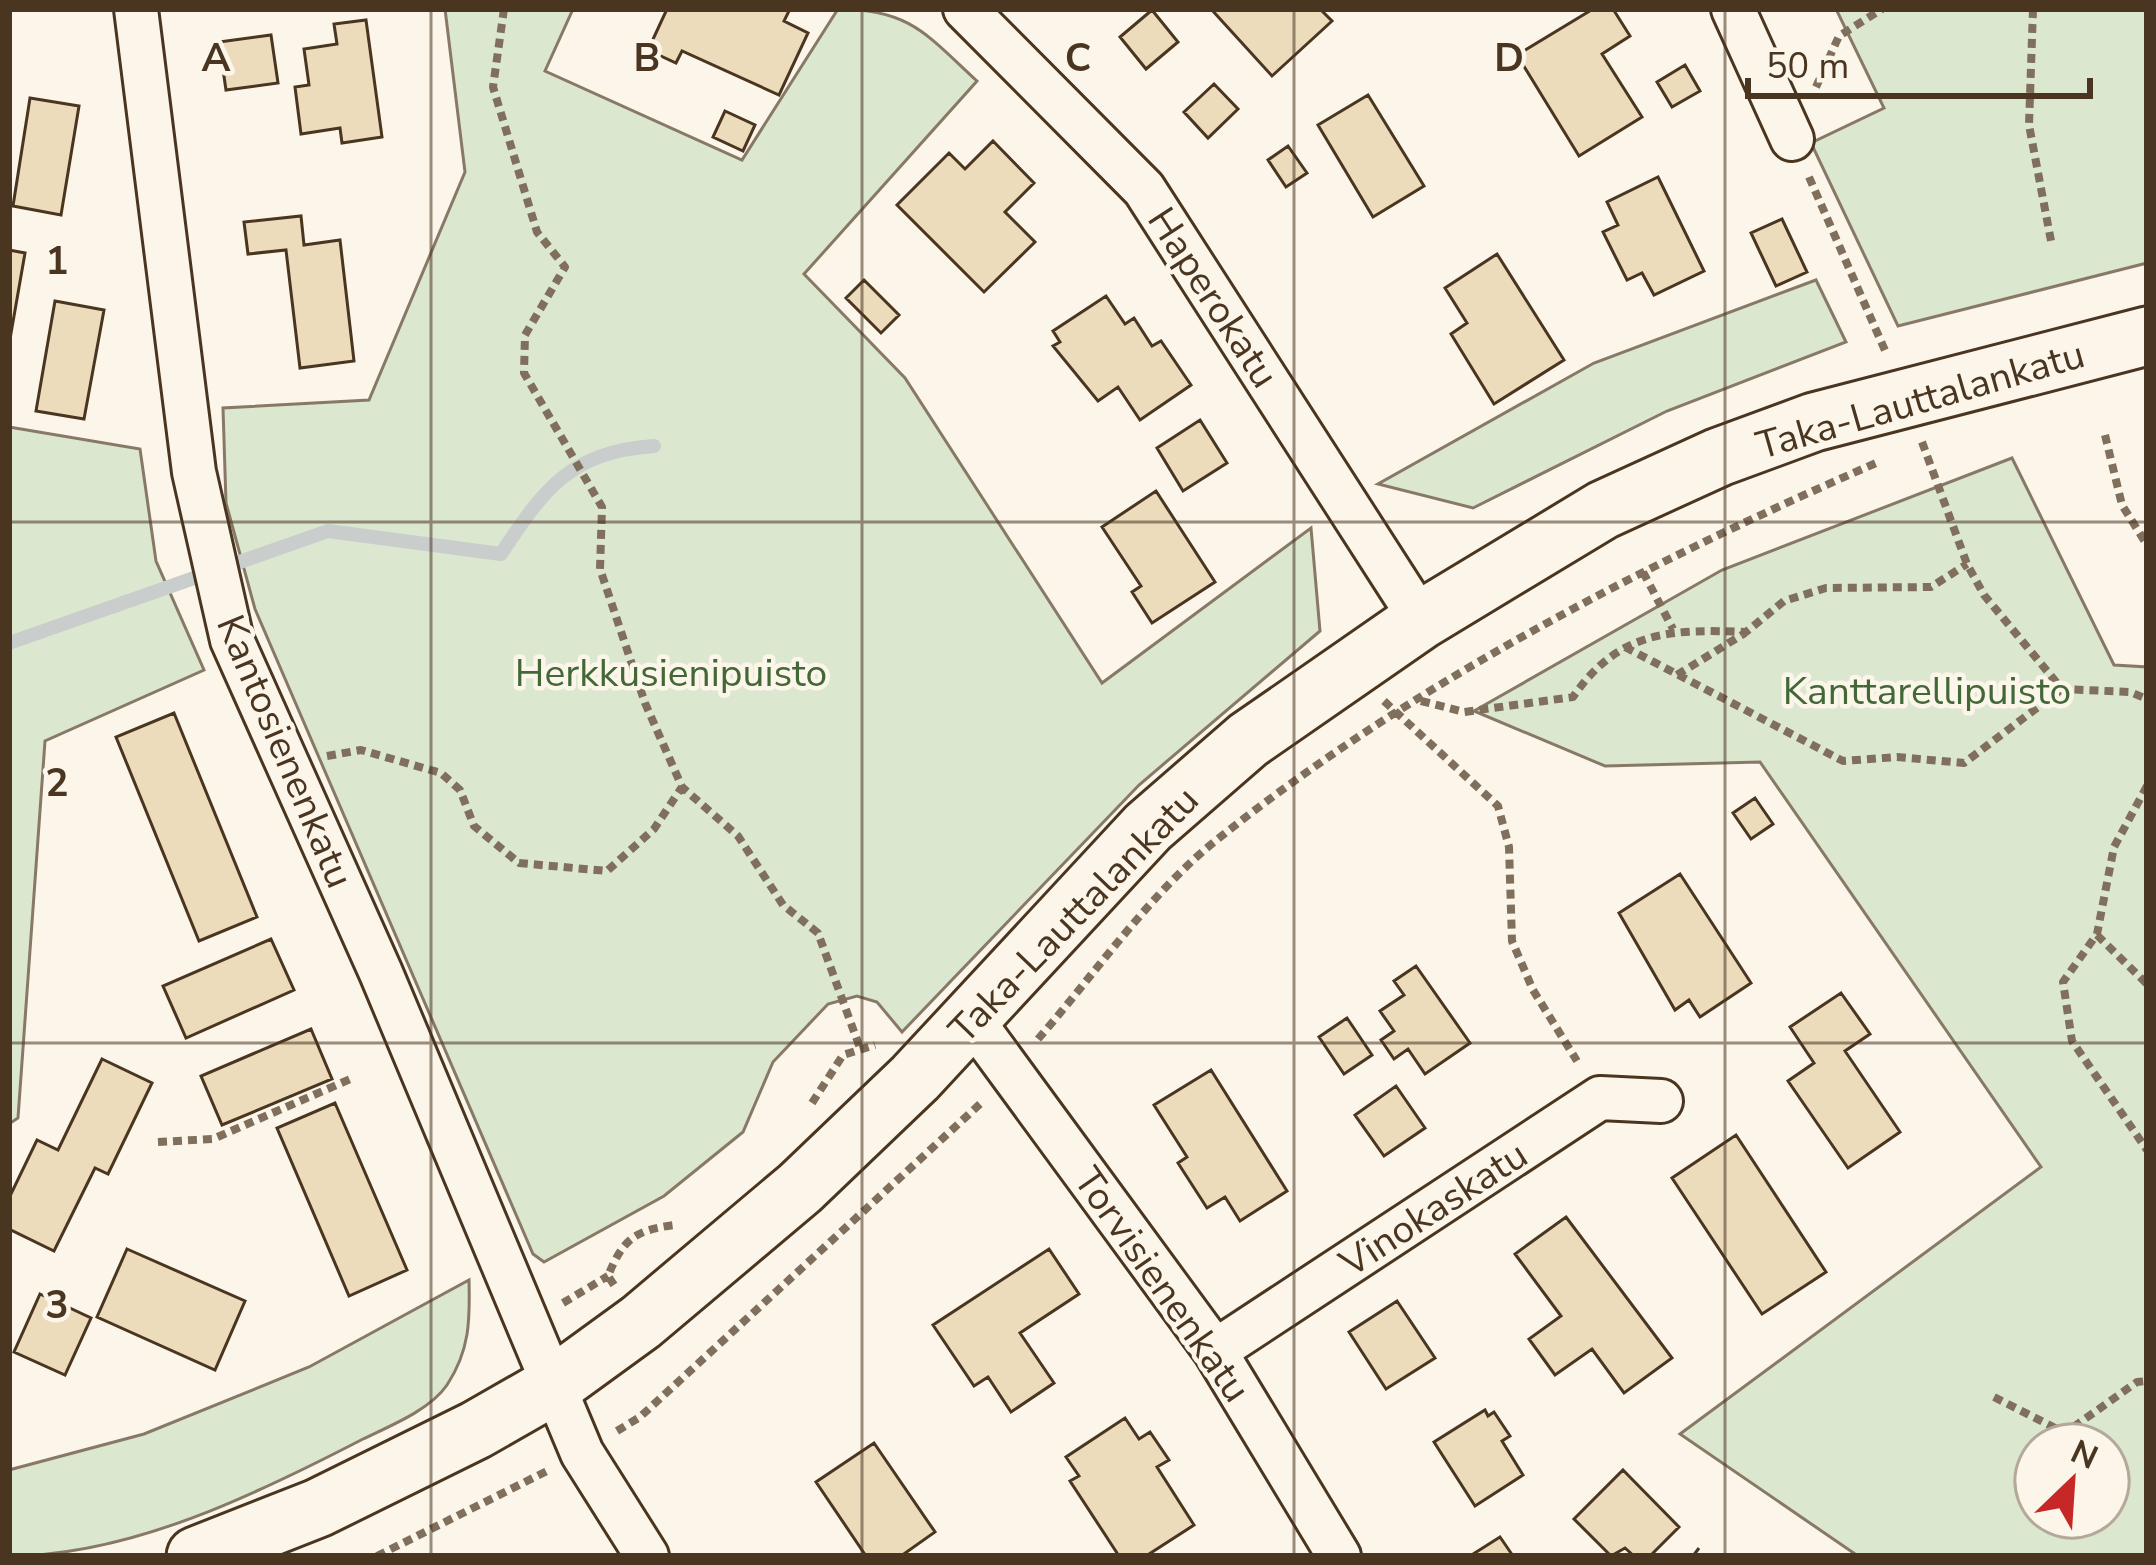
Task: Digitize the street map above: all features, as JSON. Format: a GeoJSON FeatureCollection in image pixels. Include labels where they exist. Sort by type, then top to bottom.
{"type":"FeatureCollection","features":[{"type":"Feature","properties":{"kind":"main road","name":"Taka-Lauttalankatu"},"geometry":{"type":"LineString","coordinates":[[196,1556],[318,1508],[554,1386],[641,1322],[800,1188],[973,1021],[1148,827],[1247,740],[1421,620],[1603,510],[1814,422],[1918,432],[2147,336]]}},
{"type":"Feature","properties":{"kind":"street","name":"Kantosienenkatu"},"geometry":{"type":"LineString","coordinates":[[136,9],[194,472],[232,640],[382,974],[582,1453],[647,1556]]}},
{"type":"Feature","properties":{"kind":"street","name":"Haperokatu"},"geometry":{"type":"LineString","coordinates":[[964,9],[1144,188],[1421,620]]}},
{"type":"Feature","properties":{"kind":"street"},"geometry":{"type":"LineString","coordinates":[[1733,9],[1792,139]]}},
{"type":"Feature","properties":{"kind":"street","name":"Torvisienenkatu"},"geometry":{"type":"LineString","coordinates":[[973,1021],[1215,1352],[1340,1556]]}},
{"type":"Feature","properties":{"kind":"street"},"geometry":{"type":"LineString","coordinates":[[1600,1098],[1661,1101]]}},
{"type":"Feature","properties":{"kind":"street","name":"Vinokaskatu"},"geometry":{"type":"LineString","coordinates":[[1215,1352],[1600,1098]]}},
{"type":"Feature","properties":{"kind":"path"},"geometry":{"type":"LineString","coordinates":[[504,9],[493,87],[537,232],[565,267],[525,334],[524,373],[602,507],[600,569],[645,703],[682,787],[738,836],[783,905],[818,933],[860,1048]]}},
{"type":"Feature","properties":{"kind":"path"},"geometry":{"type":"LineString","coordinates":[[1882,9],[1839,36],[1792,139],[1918,432],[1967,564],[1984,595],[2062,689]]}},
{"type":"Feature","properties":{"kind":"path"},"geometry":{"type":"LineString","coordinates":[[2032,9],[2029,125],[2051,241]]}},
{"type":"Feature","properties":{"kind":"path"},"geometry":{"type":"LineString","coordinates":[[2105,435],[2122,506],[2147,544]]}},
{"type":"Feature","properties":{"kind":"path"},"geometry":{"type":"LineString","coordinates":[[377,1556],[582,1453],[640,1417],[965,1121],[1212,844],[1419,701],[1643,572],[1884,459]]}},
{"type":"Feature","properties":{"kind":"path"},"geometry":{"type":"LineString","coordinates":[[1678,675],[1746,632],[1784,601],[1826,588],[1931,587],[1967,564]]}},
{"type":"Feature","properties":{"kind":"path"},"geometry":{"type":"LineString","coordinates":[[1643,572],[1673,629]]}},
{"type":"Feature","properties":{"kind":"path"},"geometry":{"type":"LineString","coordinates":[[1419,701],[1464,712],[1573,697],[1595,665],[1625,647],[1673,629],[1746,632]]}},
{"type":"Feature","properties":{"kind":"path"},"geometry":{"type":"LineString","coordinates":[[1625,647],[1843,761],[1897,758],[1964,764],[2062,689],[2129,692],[2147,699]]}},
{"type":"Feature","properties":{"kind":"path"},"geometry":{"type":"LineString","coordinates":[[1395,717],[1498,806],[1509,847],[1512,941],[1533,990],[1600,1098]]}},
{"type":"Feature","properties":{"kind":"path"},"geometry":{"type":"LineString","coordinates":[[287,763],[361,750],[441,773],[460,790],[474,826],[519,862],[607,871],[655,830],[682,787]]}},
{"type":"Feature","properties":{"kind":"path"},"geometry":{"type":"LineString","coordinates":[[2147,785],[2114,848],[2097,934],[2062,982],[2072,1041],[2147,1150]]}},
{"type":"Feature","properties":{"kind":"path"},"geometry":{"type":"LineString","coordinates":[[2097,934],[2147,984]]}},
{"type":"Feature","properties":{"kind":"path"},"geometry":{"type":"LineString","coordinates":[[158,1142],[213,1138],[355,1077]]}},
{"type":"Feature","properties":{"kind":"path"},"geometry":{"type":"LineString","coordinates":[[1994,1397],[2065,1433],[2137,1382],[2147,1381]]}},
{"type":"Feature","properties":{"kind":"green space","name":"Herkkusienipuisto"},"geometry":{"type":"Polygon","coordinates":[[[445,9],[573,9],[545,71],[742,160],[838,9],[883,14],[916,28],[977,81],[804,274],[905,378],[1102,683],[1311,528],[1320,631],[1139,785],[902,1032],[877,1002],[857,996],[828,1004],[773,1062],[743,1132],[664,1196],[544,1262],[533,1254],[255,609],[226,503],[223,408],[369,400],[465,172],[445,9]]]}},
{"type":"Feature","properties":{"kind":"green space"},"geometry":{"type":"Polygon","coordinates":[[[1836,9],[2147,9],[2147,263],[1898,326],[1811,143],[1884,108],[1836,9]]]}},
{"type":"Feature","properties":{"kind":"green space"},"geometry":{"type":"Polygon","coordinates":[[[1816,280],[1846,342],[1667,411],[1473,508],[1378,484],[1594,363],[1816,280]]]}},
{"type":"Feature","properties":{"kind":"green space"},"geometry":{"type":"Polygon","coordinates":[[[9,427],[140,449],[156,561],[204,670],[45,741],[18,1118],[9,1124],[9,427]]]}},
{"type":"Feature","properties":{"kind":"green space","name":"Kanttarellipuisto"},"geometry":{"type":"Polygon","coordinates":[[[2012,458],[2114,665],[2147,667],[2147,1556],[1858,1556],[1680,1434],[2041,1167],[1760,762],[1605,766],[1474,711],[1722,570],[2012,458]]]}},
{"type":"Feature","properties":{"kind":"green space"},"geometry":{"type":"Polygon","coordinates":[[[469,1280],[469,1322],[460,1359],[440,1394],[409,1416],[192,1518],[100,1545],[9,1556],[9,1470],[144,1434],[309,1367],[469,1280]]]}},
{"type":"Feature","properties":{"kind":"building"},"geometry":{"type":"Polygon","coordinates":[[[667,9],[790,9],[784,21],[808,33],[779,95],[682,51],[676,63],[648,50],[667,9]]]}},
{"type":"Feature","properties":{"kind":"building"},"geometry":{"type":"Polygon","coordinates":[[[1211,9],[1320,9],[1332,21],[1272,76],[1211,9]]]}},
{"type":"Feature","properties":{"kind":"building"},"geometry":{"type":"Polygon","coordinates":[[[1593,9],[1613,9],[1630,36],[1602,54],[1642,117],[1579,156],[1517,55],[1593,9]]]}},
{"type":"Feature","properties":{"kind":"building"},"geometry":{"type":"Polygon","coordinates":[[[1152,10],[1178,42],[1146,69],[1120,37],[1152,10]]]}},
{"type":"Feature","properties":{"kind":"building"},"geometry":{"type":"Polygon","coordinates":[[[366,20],[382,137],[342,143],[340,128],[301,134],[295,87],[309,85],[304,49],[337,44],[334,24],[366,20]]]}},
{"type":"Feature","properties":{"kind":"building"},"geometry":{"type":"Polygon","coordinates":[[[271,35],[278,83],[226,90],[219,42],[271,35]]]}},
{"type":"Feature","properties":{"kind":"building"},"geometry":{"type":"Polygon","coordinates":[[[1685,65],[1700,91],[1672,107],[1657,82],[1685,65]]]}},
{"type":"Feature","properties":{"kind":"building"},"geometry":{"type":"Polygon","coordinates":[[[1214,84],[1238,109],[1208,138],[1184,112],[1214,84]]]}},
{"type":"Feature","properties":{"kind":"building"},"geometry":{"type":"Polygon","coordinates":[[[1368,95],[1424,186],[1373,217],[1318,125],[1368,95]]]}},
{"type":"Feature","properties":{"kind":"building"},"geometry":{"type":"Polygon","coordinates":[[[30,98],[79,106],[61,215],[13,206],[30,98]]]}},
{"type":"Feature","properties":{"kind":"building"},"geometry":{"type":"Polygon","coordinates":[[[725,111],[755,125],[743,151],[713,137],[725,111]]]}},
{"type":"Feature","properties":{"kind":"building"},"geometry":{"type":"Polygon","coordinates":[[[993,141],[1034,183],[1005,212],[1035,242],[984,292],[897,205],[949,153],[965,169],[993,141]]]}},
{"type":"Feature","properties":{"kind":"building"},"geometry":{"type":"Polygon","coordinates":[[[1288,146],[1307,173],[1286,187],[1268,160],[1288,146]]]}},
{"type":"Feature","properties":{"kind":"building"},"geometry":{"type":"Polygon","coordinates":[[[1658,177],[1704,271],[1654,295],[1642,273],[1627,280],[1603,232],[1618,225],[1607,202],[1658,177]]]}},
{"type":"Feature","properties":{"kind":"building"},"geometry":{"type":"Polygon","coordinates":[[[301,216],[304,245],[340,240],[354,361],[300,368],[286,250],[248,254],[244,222],[301,216]]]}},
{"type":"Feature","properties":{"kind":"building"},"geometry":{"type":"Polygon","coordinates":[[[1782,219],[1807,272],[1776,286],[1751,233],[1782,219]]]}},
{"type":"Feature","properties":{"kind":"building"},"geometry":{"type":"Polygon","coordinates":[[[9,250],[25,253],[10,339],[9,339],[9,250]]]}},
{"type":"Feature","properties":{"kind":"building"},"geometry":{"type":"Polygon","coordinates":[[[1497,254],[1564,360],[1494,404],[1451,334],[1467,323],[1445,288],[1497,254]]]}},
{"type":"Feature","properties":{"kind":"building"},"geometry":{"type":"Polygon","coordinates":[[[864,280],[899,315],[881,333],[846,298],[864,280]]]}},
{"type":"Feature","properties":{"kind":"building"},"geometry":{"type":"Polygon","coordinates":[[[1106,296],[1125,324],[1134,318],[1152,346],[1161,341],[1191,385],[1140,420],[1118,387],[1098,401],[1053,346],[1060,342],[1053,331],[1106,296]]]}},
{"type":"Feature","properties":{"kind":"building"},"geometry":{"type":"Polygon","coordinates":[[[55,301],[104,310],[84,419],[36,411],[55,301]]]}},
{"type":"Feature","properties":{"kind":"building"},"geometry":{"type":"Polygon","coordinates":[[[1200,420],[1227,463],[1183,491],[1157,448],[1200,420]]]}},
{"type":"Feature","properties":{"kind":"building"},"geometry":{"type":"Polygon","coordinates":[[[1156,491],[1215,582],[1152,623],[1132,592],[1141,586],[1102,527],[1156,491]]]}},
{"type":"Feature","properties":{"kind":"building"},"geometry":{"type":"Polygon","coordinates":[[[174,713],[257,917],[199,941],[116,737],[174,713]]]}},
{"type":"Feature","properties":{"kind":"building"},"geometry":{"type":"Polygon","coordinates":[[[1755,798],[1773,824],[1751,839],[1733,813],[1755,798]]]}},
{"type":"Feature","properties":{"kind":"building"},"geometry":{"type":"Polygon","coordinates":[[[1680,874],[1751,983],[1700,1017],[1689,1000],[1675,1010],[1619,913],[1680,874]]]}},
{"type":"Feature","properties":{"kind":"building"},"geometry":{"type":"Polygon","coordinates":[[[271,939],[294,990],[186,1038],[163,986],[271,939]]]}},
{"type":"Feature","properties":{"kind":"building"},"geometry":{"type":"Polygon","coordinates":[[[1416,966],[1470,1043],[1425,1074],[1408,1049],[1394,1059],[1381,1040],[1394,1031],[1380,1011],[1404,995],[1394,981],[1416,966]]]}},
{"type":"Feature","properties":{"kind":"building"},"geometry":{"type":"Polygon","coordinates":[[[1841,993],[1870,1034],[1845,1051],[1900,1132],[1848,1168],[1788,1081],[1814,1063],[1790,1027],[1841,993]]]}},
{"type":"Feature","properties":{"kind":"building"},"geometry":{"type":"Polygon","coordinates":[[[1347,1018],[1372,1055],[1344,1074],[1319,1037],[1347,1018]]]}},
{"type":"Feature","properties":{"kind":"building"},"geometry":{"type":"Polygon","coordinates":[[[311,1029],[332,1079],[222,1125],[201,1076],[311,1029]]]}},
{"type":"Feature","properties":{"kind":"building"},"geometry":{"type":"Polygon","coordinates":[[[102,1059],[152,1083],[108,1174],[95,1168],[54,1251],[9,1229],[9,1198],[37,1140],[58,1150],[102,1059]]]}},
{"type":"Feature","properties":{"kind":"building"},"geometry":{"type":"Polygon","coordinates":[[[1211,1070],[1287,1191],[1240,1221],[1225,1197],[1207,1208],[1178,1163],[1187,1157],[1154,1105],[1211,1070]]]}},
{"type":"Feature","properties":{"kind":"building"},"geometry":{"type":"Polygon","coordinates":[[[1396,1086],[1425,1128],[1384,1156],[1355,1115],[1396,1086]]]}},
{"type":"Feature","properties":{"kind":"building"},"geometry":{"type":"Polygon","coordinates":[[[335,1103],[407,1270],[349,1296],[277,1128],[335,1103]]]}},
{"type":"Feature","properties":{"kind":"building"},"geometry":{"type":"Polygon","coordinates":[[[1736,1135],[1826,1272],[1762,1314],[1672,1178],[1736,1135]]]}},
{"type":"Feature","properties":{"kind":"building"},"geometry":{"type":"Polygon","coordinates":[[[1566,1217],[1672,1358],[1624,1393],[1592,1349],[1555,1375],[1529,1339],[1561,1316],[1515,1254],[1566,1217]]]}},
{"type":"Feature","properties":{"kind":"building"},"geometry":{"type":"Polygon","coordinates":[[[127,1249],[245,1301],[215,1370],[97,1317],[127,1249]]]}},
{"type":"Feature","properties":{"kind":"building"},"geometry":{"type":"Polygon","coordinates":[[[1049,1249],[1079,1294],[1020,1333],[1054,1383],[1011,1412],[988,1377],[974,1386],[933,1325],[1049,1249]]]}},
{"type":"Feature","properties":{"kind":"building"},"geometry":{"type":"Polygon","coordinates":[[[40,1294],[91,1318],[65,1375],[14,1352],[40,1294]]]}},
{"type":"Feature","properties":{"kind":"building"},"geometry":{"type":"Polygon","coordinates":[[[1397,1301],[1435,1358],[1386,1389],[1349,1332],[1397,1301]]]}},
{"type":"Feature","properties":{"kind":"building"},"geometry":{"type":"Polygon","coordinates":[[[1485,1410],[1488,1416],[1494,1412],[1510,1436],[1502,1441],[1523,1475],[1475,1506],[1434,1442],[1485,1410]]]}},
{"type":"Feature","properties":{"kind":"building"},"geometry":{"type":"Polygon","coordinates":[[[1125,1418],[1139,1439],[1150,1432],[1169,1460],[1157,1467],[1194,1525],[1146,1556],[1119,1556],[1070,1481],[1079,1476],[1066,1457],[1125,1418]]]}},
{"type":"Feature","properties":{"kind":"building"},"geometry":{"type":"Polygon","coordinates":[[[874,1443],[935,1532],[901,1556],[866,1556],[816,1482],[874,1443]]]}},
{"type":"Feature","properties":{"kind":"building"},"geometry":{"type":"Polygon","coordinates":[[[1623,1470],[1679,1527],[1650,1556],[1634,1556],[1625,1548],[1611,1556],[1574,1519],[1623,1470]]]}},
{"type":"Feature","properties":{"kind":"building"},"geometry":{"type":"Polygon","coordinates":[[[1500,1537],[1513,1556],[1470,1556],[1500,1537]]]}},
{"type":"Feature","properties":{"kind":"waterway"},"geometry":{"type":"LineString","coordinates":[[9,643],[328,531],[501,554],[562,478],[601,456],[654,446]]}},
{"type":"Feature","properties":{"kind":"fence"},"geometry":{"type":"LineString","coordinates":[[1693,1556],[1699,1548]]}}]}
